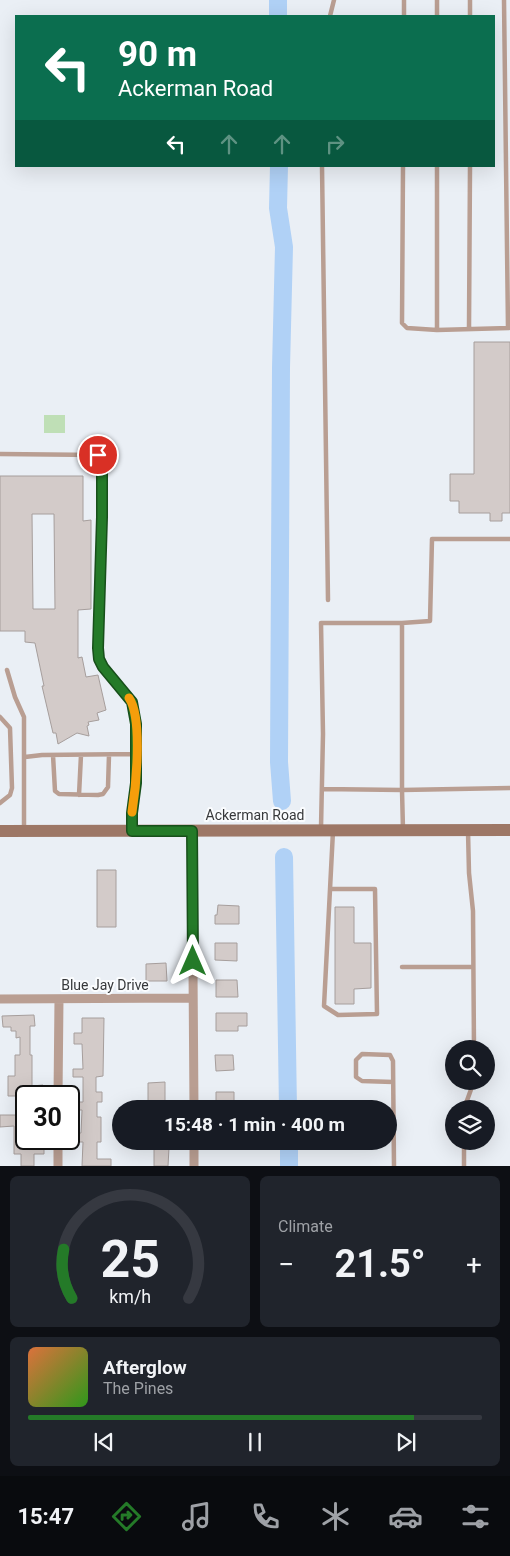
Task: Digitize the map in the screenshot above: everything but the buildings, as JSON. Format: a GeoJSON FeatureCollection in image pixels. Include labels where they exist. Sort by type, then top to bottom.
{"type":"FeatureCollection","features":[{"type":"Feature","properties":{"kind":"street","name":"Ackerman Road"},"geometry":{"type":"LineString","coordinates":[[0,831],[510,830]]}},
{"type":"Feature","properties":{"kind":"street"},"geometry":{"type":"LineString","coordinates":[[192,831],[194,1100]]}},
{"type":"Feature","properties":{"kind":"street","name":"Blue Jay Drive"},"geometry":{"type":"LineString","coordinates":[[0,999],[193,998]]}},
{"type":"Feature","properties":{"kind":"street"},"geometry":{"type":"LineString","coordinates":[[58,1085],[59,999]]}},
{"type":"Feature","properties":{"kind":"street"},"geometry":{"type":"LineString","coordinates":[[58,1150],[58,1166]]}},
{"type":"Feature","properties":{"kind":"street"},"geometry":{"type":"LineString","coordinates":[[194,1150],[194,1166]]}},
{"type":"Feature","properties":{"kind":"lane"},"geometry":{"type":"LineString","coordinates":[[330,15],[334,0]]}},
{"type":"Feature","properties":{"kind":"lane"},"geometry":{"type":"LineString","coordinates":[[404,0],[404,15]]}},
{"type":"Feature","properties":{"kind":"lane"},"geometry":{"type":"LineString","coordinates":[[437,0],[437,15]]}},
{"type":"Feature","properties":{"kind":"lane"},"geometry":{"type":"LineString","coordinates":[[470,0],[470,15]]}},
{"type":"Feature","properties":{"kind":"lane"},"geometry":{"type":"LineString","coordinates":[[403,167],[402,323],[407,328],[437,330],[509,328],[504,0]]}},
{"type":"Feature","properties":{"kind":"lane"},"geometry":{"type":"LineString","coordinates":[[322,167],[328,600]]}},
{"type":"Feature","properties":{"kind":"lane"},"geometry":{"type":"LineString","coordinates":[[437,167],[437,330]]}},
{"type":"Feature","properties":{"kind":"lane"},"geometry":{"type":"LineString","coordinates":[[469,329],[470,167]]}},
{"type":"Feature","properties":{"kind":"lane"},"geometry":{"type":"LineString","coordinates":[[0,454],[98,455],[102,457],[98,648],[99,659],[103,667],[132,702],[136,724],[136,783],[132,831]]}},
{"type":"Feature","properties":{"kind":"lane"},"geometry":{"type":"LineString","coordinates":[[330,889],[375,889],[377,1014],[338,1015],[324,1006],[330,889],[327,830],[322,789],[321,623],[430,621],[432,539],[510,539]]}},
{"type":"Feature","properties":{"kind":"lane"},"geometry":{"type":"LineString","coordinates":[[402,623],[403,830]]}},
{"type":"Feature","properties":{"kind":"lane"},"geometry":{"type":"LineString","coordinates":[[7,670],[24,717],[24,831]]}},
{"type":"Feature","properties":{"kind":"lane"},"geometry":{"type":"LineString","coordinates":[[0,717],[10,728],[12,788],[10,795],[0,803]]}},
{"type":"Feature","properties":{"kind":"lane"},"geometry":{"type":"LineString","coordinates":[[25,757],[136,754]]}},
{"type":"Feature","properties":{"kind":"lane"},"geometry":{"type":"LineString","coordinates":[[53,755],[55,791],[59,794],[79,795],[103,794],[108,787],[109,755]]}},
{"type":"Feature","properties":{"kind":"lane"},"geometry":{"type":"LineString","coordinates":[[79,795],[81,755]]}},
{"type":"Feature","properties":{"kind":"lane"},"geometry":{"type":"LineString","coordinates":[[322,789],[510,788]]}},
{"type":"Feature","properties":{"kind":"lane"},"geometry":{"type":"LineString","coordinates":[[468,830],[469,873],[473,911],[474,1040]]}},
{"type":"Feature","properties":{"kind":"lane"},"geometry":{"type":"LineString","coordinates":[[402,967],[473,967]]}},
{"type":"Feature","properties":{"kind":"lane"},"geometry":{"type":"LineString","coordinates":[[393,1082],[362,1082],[356,1077],[356,1060],[362,1054],[390,1054],[394,1061],[394,1166]]}},
{"type":"Feature","properties":{"kind":"lane"},"geometry":{"type":"LineString","coordinates":[[464,1150],[464,1166]]}},
{"type":"Feature","properties":{"kind":"green space"},"geometry":{"type":"Polygon","coordinates":[[[44,415],[65,415],[65,433],[44,433],[44,415]]]}},
{"type":"Feature","properties":{"kind":"waterway"},"geometry":{"type":"LineString","coordinates":[[278,0],[278,15]]}},
{"type":"Feature","properties":{"kind":"waterway"},"geometry":{"type":"LineString","coordinates":[[279,167],[278,208],[284,247],[281,368],[279,762],[282,801]]}},
{"type":"Feature","properties":{"kind":"waterway"},"geometry":{"type":"LineString","coordinates":[[284,857],[288,1100]]}},
{"type":"Feature","properties":{"kind":"waterway"},"geometry":{"type":"LineString","coordinates":[[289,1150],[289,1166]]}},
{"type":"Feature","properties":{"kind":"slow traffic"},"geometry":{"type":"LineString","coordinates":[[129,698],[132,702],[136,724],[136,783],[132,812]]}},
{"type":"Feature","properties":{"kind":"route"},"geometry":{"type":"LineString","coordinates":[[98,455],[102,457],[99,659],[103,667],[126,692],[132,702],[136,724],[136,783],[132,831],[192,831],[193,961]]}}]}
